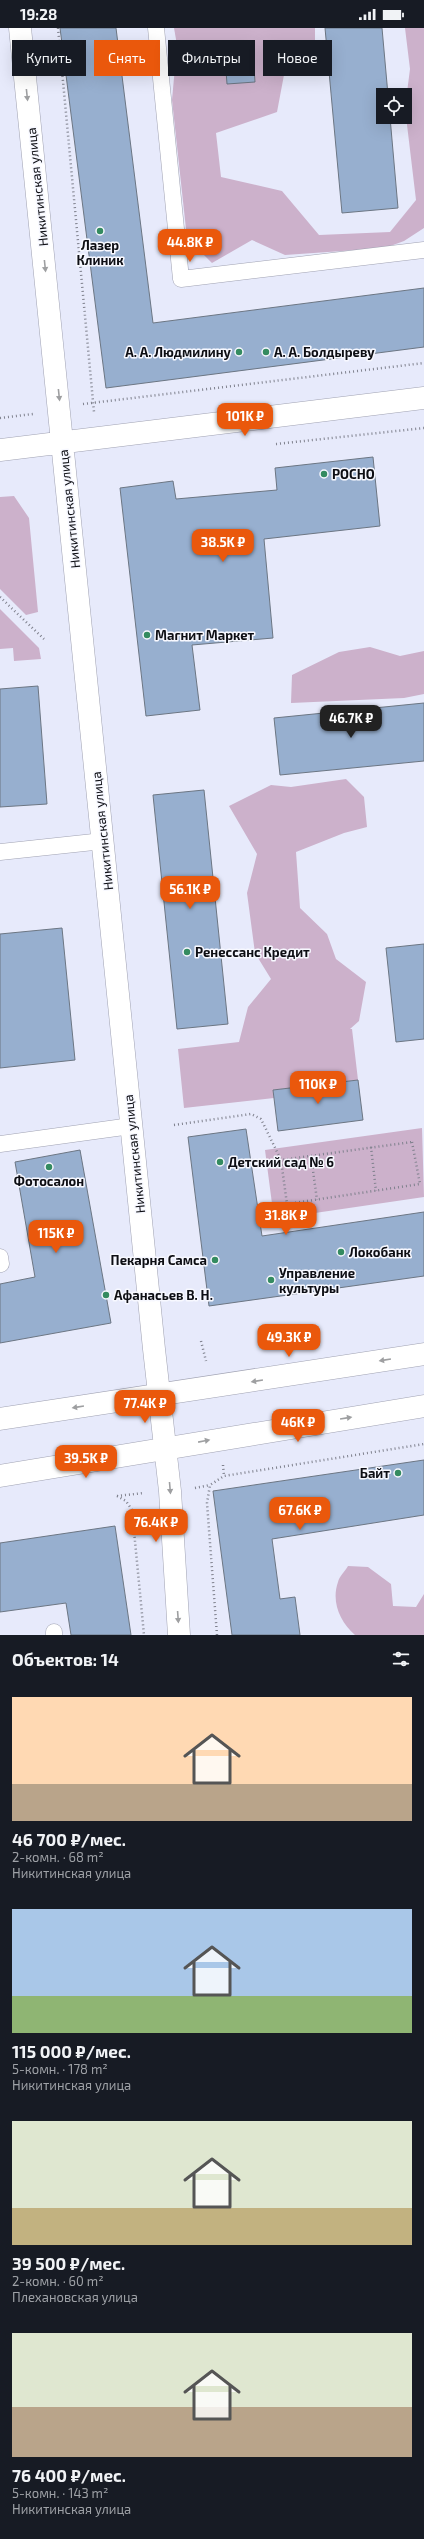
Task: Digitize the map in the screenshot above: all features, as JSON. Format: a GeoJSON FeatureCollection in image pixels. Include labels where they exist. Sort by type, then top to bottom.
{"type":"FeatureCollection","features":[{"type":"Feature","properties":{"kind":"street","name":"Никитинская улица"},"geometry":{"type":"LineString","coordinates":[[20,28],[158,1394],[166,1449],[180,1635]]}},
{"type":"Feature","properties":{"kind":"street"},"geometry":{"type":"LineString","coordinates":[[0,450],[424,398]]}},
{"type":"Feature","properties":{"kind":"street"},"geometry":{"type":"LineString","coordinates":[[0,1419],[424,1354]]}},
{"type":"Feature","properties":{"kind":"street"},"geometry":{"type":"LineString","coordinates":[[0,1476],[424,1406]]}},
{"type":"Feature","properties":{"kind":"lane"},"geometry":{"type":"LineString","coordinates":[[156,28],[181,279],[424,250]]}},
{"type":"Feature","properties":{"kind":"lane"},"geometry":{"type":"LineString","coordinates":[[0,852],[102,841]]}},
{"type":"Feature","properties":{"kind":"lane"},"geometry":{"type":"LineString","coordinates":[[0,1144],[131,1126]]}},
{"type":"Feature","properties":{"kind":"path"},"geometry":{"type":"LineString","coordinates":[[58,28],[96,439]]}},
{"type":"Feature","properties":{"kind":"path"},"geometry":{"type":"LineString","coordinates":[[93,402],[424,363]]}},
{"type":"Feature","properties":{"kind":"path"},"geometry":{"type":"LineString","coordinates":[[0,418],[33,414]]}},
{"type":"Feature","properties":{"kind":"path"},"geometry":{"type":"LineString","coordinates":[[0,597],[44,639]]}},
{"type":"Feature","properties":{"kind":"path"},"geometry":{"type":"LineString","coordinates":[[174,1125],[251,1114],[261,1119],[281,1160],[287,1204],[420,1184],[412,1142],[281,1160]]}},
{"type":"Feature","properties":{"kind":"path"},"geometry":{"type":"LineString","coordinates":[[371,1148],[376,1191]]}},
{"type":"Feature","properties":{"kind":"path"},"geometry":{"type":"LineString","coordinates":[[311,1156],[317,1200]]}},
{"type":"Feature","properties":{"kind":"path"},"geometry":{"type":"LineString","coordinates":[[201,1341],[206,1362]]}},
{"type":"Feature","properties":{"kind":"path"},"geometry":{"type":"LineString","coordinates":[[200,1487],[210,1485],[224,1476],[424,1444]]}},
{"type":"Feature","properties":{"kind":"path"},"geometry":{"type":"LineString","coordinates":[[223,1468],[224,1476]]}},
{"type":"Feature","properties":{"kind":"path"},"geometry":{"type":"LineString","coordinates":[[210,1485],[207,1503],[217,1635]]}},
{"type":"Feature","properties":{"kind":"path"},"geometry":{"type":"LineString","coordinates":[[144,1635],[132,1510],[126,1501],[117,1496],[145,1492]]}},
{"type":"Feature","properties":{"kind":"shaded area"},"geometry":{"type":"Polygon","coordinates":[[[174,28],[315,28],[315,40],[263,40],[263,76],[284,76],[277,112],[216,133],[221,177],[282,191],[319,235],[390,232],[416,200],[407,124],[412,124],[412,88],[408,88],[410,69],[405,28],[424,28],[424,228],[404,241],[385,248],[285,255],[252,240],[212,263],[187,238],[172,100],[174,76],[226,76],[227,83],[255,81],[255,40],[176,40],[174,28]]]}},
{"type":"Feature","properties":{"kind":"shaded area"},"geometry":{"type":"Polygon","coordinates":[[[14,496],[29,518],[38,612],[26,615],[0,589],[0,497],[14,496]]]}},
{"type":"Feature","properties":{"kind":"shaded area"},"geometry":{"type":"Polygon","coordinates":[[[0,609],[39,648],[41,659],[14,661],[13,648],[0,649],[0,609]]]}},
{"type":"Feature","properties":{"kind":"shaded area"},"geometry":{"type":"Polygon","coordinates":[[[370,647],[400,656],[424,651],[424,694],[404,698],[291,703],[292,675],[339,652],[370,647]]]}},
{"type":"Feature","properties":{"kind":"shaded area"},"geometry":{"type":"Polygon","coordinates":[[[346,779],[364,797],[367,827],[344,833],[296,852],[300,908],[327,934],[336,959],[366,982],[359,1021],[350,1029],[352,1029],[358,1080],[273,1090],[274,1098],[184,1108],[178,1049],[239,1042],[248,1007],[271,979],[255,953],[247,893],[257,854],[229,806],[271,785],[291,787],[346,779]]]}},
{"type":"Feature","properties":{"kind":"shaded area"},"geometry":{"type":"Polygon","coordinates":[[[422,1128],[424,1197],[274,1219],[265,1150],[422,1128]]]}},
{"type":"Feature","properties":{"kind":"shaded area"},"geometry":{"type":"Polygon","coordinates":[[[348,1566],[368,1567],[391,1584],[393,1606],[416,1607],[424,1594],[424,1635],[355,1635],[341,1618],[336,1604],[336,1589],[341,1576],[348,1566]]]}},
{"type":"Feature","properties":{"kind":"building"},"geometry":{"type":"Polygon","coordinates":[[[60,28],[116,28],[118,40],[94,40],[94,76],[122,76],[153,323],[424,288],[424,347],[106,388],[66,76],[86,76],[86,40],[62,40],[60,28]]]}},
{"type":"Feature","properties":{"kind":"building"},"geometry":{"type":"Polygon","coordinates":[[[325,28],[382,28],[387,88],[376,88],[376,124],[391,124],[398,208],[342,213],[329,76],[332,76],[332,40],[326,40],[325,28]]]}},
{"type":"Feature","properties":{"kind":"building"},"geometry":{"type":"Polygon","coordinates":[[[226,76],[255,76],[255,82],[227,84],[226,76]]]}},
{"type":"Feature","properties":{"kind":"building"},"geometry":{"type":"Polygon","coordinates":[[[373,457],[380,526],[264,539],[273,638],[192,645],[200,710],[146,716],[120,488],[173,481],[176,499],[277,490],[275,468],[373,457]]]}},
{"type":"Feature","properties":{"kind":"building"},"geometry":{"type":"Polygon","coordinates":[[[38,686],[47,804],[0,807],[0,689],[38,686]]]}},
{"type":"Feature","properties":{"kind":"building"},"geometry":{"type":"Polygon","coordinates":[[[424,703],[424,761],[280,775],[274,718],[424,703]]]}},
{"type":"Feature","properties":{"kind":"building"},"geometry":{"type":"Polygon","coordinates":[[[204,790],[228,1024],[177,1029],[153,795],[204,790]]]}},
{"type":"Feature","properties":{"kind":"building"},"geometry":{"type":"Polygon","coordinates":[[[62,928],[75,1060],[0,1068],[0,934],[62,928]]]}},
{"type":"Feature","properties":{"kind":"building"},"geometry":{"type":"Polygon","coordinates":[[[424,944],[424,1039],[396,1042],[386,948],[424,944]]]}},
{"type":"Feature","properties":{"kind":"building"},"geometry":{"type":"Polygon","coordinates":[[[358,1080],[363,1120],[278,1131],[273,1090],[358,1080]]]}},
{"type":"Feature","properties":{"kind":"building"},"geometry":{"type":"Polygon","coordinates":[[[246,1129],[262,1236],[424,1212],[424,1276],[209,1306],[188,1137],[246,1129]]]}},
{"type":"Feature","properties":{"kind":"building"},"geometry":{"type":"Polygon","coordinates":[[[80,1150],[111,1323],[0,1343],[0,1284],[35,1277],[15,1162],[80,1150]]]}},
{"type":"Feature","properties":{"kind":"building"},"geometry":{"type":"Polygon","coordinates":[[[424,1460],[424,1515],[272,1539],[280,1599],[295,1597],[300,1635],[232,1635],[213,1491],[424,1460]]]}},
{"type":"Feature","properties":{"kind":"building"},"geometry":{"type":"Polygon","coordinates":[[[115,1526],[131,1635],[71,1635],[66,1603],[0,1612],[0,1543],[115,1526]]]}},
{"type":"Feature","properties":{"kind":"place","name":"Лазер Клиник"},"geometry":{"type":"Point","coordinates":[100,231]}},
{"type":"Feature","properties":{"kind":"place","name":"А. А. Людмилину"},"geometry":{"type":"Point","coordinates":[239,352]}},
{"type":"Feature","properties":{"kind":"place","name":"А. А. Болдыреву"},"geometry":{"type":"Point","coordinates":[266,352]}},
{"type":"Feature","properties":{"kind":"place","name":"РОСНО"},"geometry":{"type":"Point","coordinates":[324,474]}},
{"type":"Feature","properties":{"kind":"place","name":"Магнит Маркет"},"geometry":{"type":"Point","coordinates":[147,635]}},
{"type":"Feature","properties":{"kind":"place","name":"Ренессанс Кредит"},"geometry":{"type":"Point","coordinates":[187,952]}},
{"type":"Feature","properties":{"kind":"place","name":"Детский сад № 6"},"geometry":{"type":"Point","coordinates":[220,1162]}},
{"type":"Feature","properties":{"kind":"place","name":"Фотосалон"},"geometry":{"type":"Point","coordinates":[49,1167]}},
{"type":"Feature","properties":{"kind":"place","name":"Локобанк"},"geometry":{"type":"Point","coordinates":[341,1252]}},
{"type":"Feature","properties":{"kind":"place","name":"Пекарня Самса"},"geometry":{"type":"Point","coordinates":[215,1260]}},
{"type":"Feature","properties":{"kind":"place","name":"Управление культуры"},"geometry":{"type":"Point","coordinates":[271,1280]}},
{"type":"Feature","properties":{"kind":"place","name":"Афанасьев В. Н."},"geometry":{"type":"Point","coordinates":[106,1295]}},
{"type":"Feature","properties":{"kind":"place","name":"Байт"},"geometry":{"type":"Point","coordinates":[398,1473]}}]}
